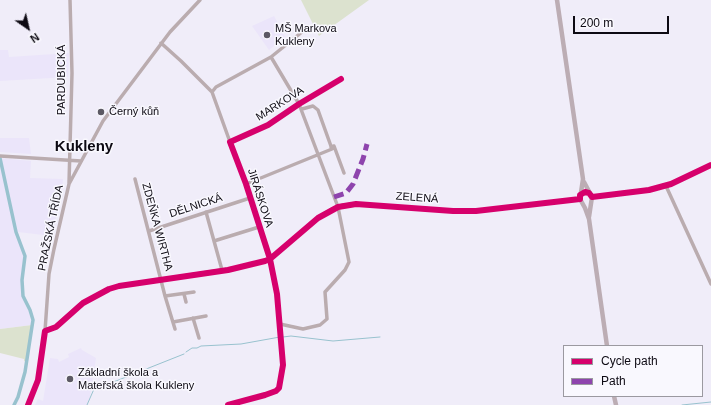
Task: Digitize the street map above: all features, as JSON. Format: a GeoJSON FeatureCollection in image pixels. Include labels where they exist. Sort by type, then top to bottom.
{"type":"FeatureCollection","features":[{"type":"Feature","properties":{"kind":"main road"},"geometry":{"type":"LineString","coordinates":[[557,0],[583,179],[592,199],[589,219]]}},
{"type":"Feature","properties":{"kind":"main road"},"geometry":{"type":"LineString","coordinates":[[583,179],[580,199],[589,219],[607,345]]}},
{"type":"Feature","properties":{"kind":"main road"},"geometry":{"type":"LineString","coordinates":[[580,199],[583,192],[589,193]]}},
{"type":"Feature","properties":{"kind":"main road"},"geometry":{"type":"LineString","coordinates":[[580,199],[587,204],[592,199]]}},
{"type":"Feature","properties":{"kind":"street","name":"PARDUBICKÁ"},"geometry":{"type":"LineString","coordinates":[[69,184],[72,75],[70,0]]}},
{"type":"Feature","properties":{"kind":"street","name":"PRAŽSKÁ TŘÍDA"},"geometry":{"type":"LineString","coordinates":[[28,405],[38,380],[45,331],[49,274],[69,184],[103,121],[161,43],[200,0]]}},
{"type":"Feature","properties":{"kind":"street"},"geometry":{"type":"LineString","coordinates":[[161,43],[212,92],[216,87],[271,57],[302,32]]}},
{"type":"Feature","properties":{"kind":"street","name":"MARKOVA"},"geometry":{"type":"LineString","coordinates":[[271,57],[302,109],[338,207],[349,262],[345,270],[325,292],[327,319],[320,325],[303,330],[280,324]]}},
{"type":"Feature","properties":{"kind":"street","name":"MARKOVA"},"geometry":{"type":"LineString","coordinates":[[231,143],[268,125],[299,104],[341,79]]}},
{"type":"Feature","properties":{"kind":"street","name":"JIRÁSKOVA"},"geometry":{"type":"LineString","coordinates":[[212,92],[246,184],[270,259]]}},
{"type":"Feature","properties":{"kind":"street","name":"MARKOVA"},"geometry":{"type":"LineString","coordinates":[[302,109],[313,106],[318,110],[331,147],[334,146],[344,173]]}},
{"type":"Feature","properties":{"kind":"street"},"geometry":{"type":"LineString","coordinates":[[318,154],[332,149],[331,147]]}},
{"type":"Feature","properties":{"kind":"street","name":"JIRÁSKOVA"},"geometry":{"type":"LineString","coordinates":[[246,184],[318,154]]}},
{"type":"Feature","properties":{"kind":"street"},"geometry":{"type":"LineString","coordinates":[[1,156],[81,161]]}},
{"type":"Feature","properties":{"kind":"street"},"geometry":{"type":"LineString","coordinates":[[592,199],[666,186],[711,165]]}},
{"type":"Feature","properties":{"kind":"street","name":"ZDEŇKA WIRTHA"},"geometry":{"type":"LineString","coordinates":[[135,179],[175,329]]}},
{"type":"Feature","properties":{"kind":"street"},"geometry":{"type":"LineString","coordinates":[[666,186],[711,284]]}},
{"type":"Feature","properties":{"kind":"street","name":"DĚLNICKÁ"},"geometry":{"type":"LineString","coordinates":[[149,231],[250,198]]}},
{"type":"Feature","properties":{"kind":"street","name":"ZELENÁ"},"geometry":{"type":"LineString","coordinates":[[45,331],[54,328],[79,305],[109,289],[119,286],[222,270],[270,259],[318,218],[326,212],[338,207],[356,204],[446,211],[475,211],[580,199]]}},
{"type":"Feature","properties":{"kind":"street"},"geometry":{"type":"LineString","coordinates":[[206,212],[222,270]]}},
{"type":"Feature","properties":{"kind":"street"},"geometry":{"type":"LineString","coordinates":[[214,241],[259,227]]}},
{"type":"Feature","properties":{"kind":"street"},"geometry":{"type":"LineString","coordinates":[[228,405],[272,393],[279,388],[283,365],[277,294],[270,259]]}},
{"type":"Feature","properties":{"kind":"street"},"geometry":{"type":"LineString","coordinates":[[166,296],[194,292]]}},
{"type":"Feature","properties":{"kind":"street"},"geometry":{"type":"LineString","coordinates":[[184,294],[186,302]]}},
{"type":"Feature","properties":{"kind":"street"},"geometry":{"type":"LineString","coordinates":[[173,322],[206,316]]}},
{"type":"Feature","properties":{"kind":"street"},"geometry":{"type":"LineString","coordinates":[[193,318],[199,338]]}},
{"type":"Feature","properties":{"kind":"shaded area"},"geometry":{"type":"Polygon","coordinates":[[[274,16],[285,37],[269,50],[252,26],[274,16]]]}},
{"type":"Feature","properties":{"kind":"shaded area"},"geometry":{"type":"Polygon","coordinates":[[[0,50],[8,50],[9,57],[69,53],[68,77],[0,81],[0,50]]]}},
{"type":"Feature","properties":{"kind":"shaded area"},"geometry":{"type":"Polygon","coordinates":[[[0,138],[29,138],[31,154],[0,152],[0,138]]]}},
{"type":"Feature","properties":{"kind":"shaded area"},"geometry":{"type":"Polygon","coordinates":[[[0,158],[31,161],[30,178],[63,179],[52,236],[18,232],[25,256],[22,293],[32,325],[0,329],[0,158]]]}},
{"type":"Feature","properties":{"kind":"shaded area","name":"Základní škola a Mateřská škola Kukleny"},"geometry":{"type":"Polygon","coordinates":[[[81,348],[96,358],[90,397],[87,405],[35,405],[38,399],[43,401],[50,358],[58,359],[59,362],[69,357],[68,354],[81,348]]]}},
{"type":"Feature","properties":{"kind":"green space"},"geometry":{"type":"Polygon","coordinates":[[[301,0],[369,0],[319,36],[301,0]]]}},
{"type":"Feature","properties":{"kind":"green space"},"geometry":{"type":"Polygon","coordinates":[[[32,325],[27,362],[24,361],[24,359],[0,353],[0,329],[32,325]]]}},
{"type":"Feature","properties":{"kind":"waterway"},"geometry":{"type":"LineString","coordinates":[[0,158],[16,232],[25,256],[22,280],[23,296],[33,320],[25,372],[18,397],[14,405]]}},
{"type":"Feature","properties":{"kind":"waterway"},"geometry":{"type":"LineString","coordinates":[[283,337],[291,336],[333,341],[380,337]]}},
{"type":"Feature","properties":{"kind":"waterway"},"geometry":{"type":"LineString","coordinates":[[186,352],[192,348],[201,346],[241,344],[280,337]]}},
{"type":"Feature","properties":{"kind":"waterway"},"geometry":{"type":"LineString","coordinates":[[87,405],[94,389],[99,385],[116,381],[184,354]]}},
{"type":"Feature","properties":{"kind":"waterway"},"geometry":{"type":"LineString","coordinates":[[682,405],[711,402]]}},
{"type":"Feature","properties":{"kind":"marked path"},"geometry":{"type":"LineString","coordinates":[[334,197],[346,193],[353,184],[367,144]]}},
{"type":"Feature","properties":{"kind":"cycle path"},"geometry":{"type":"LineString","coordinates":[[228,405],[276,391],[279,388],[283,365],[277,294],[270,259],[246,184],[230,142],[268,125],[299,104],[341,79]]}},
{"type":"Feature","properties":{"kind":"cycle path"},"geometry":{"type":"LineString","coordinates":[[28,405],[38,380],[45,331],[56,327],[83,303],[109,289],[119,286],[228,270],[265,261],[270,259],[318,218],[338,207],[356,204],[453,211],[476,211],[580,199],[580,195],[585,192],[589,193],[592,197],[649,190],[671,184],[711,165]]}},
{"type":"Feature","properties":{"kind":"place","name":"MŠ Markova Kukleny"},"geometry":{"type":"Point","coordinates":[267,35]}},
{"type":"Feature","properties":{"kind":"place","name":"Černý kůň"},"geometry":{"type":"Point","coordinates":[101,112]}},
{"type":"Feature","properties":{"kind":"place","name":"Základní škola a Mateřská škola Kukleny"},"geometry":{"type":"Point","coordinates":[70,379]}},
{"type":"Feature","properties":{"kind":"district","name":"Kukleny"},"geometry":{"type":"Point","coordinates":[84,147]}}]}
